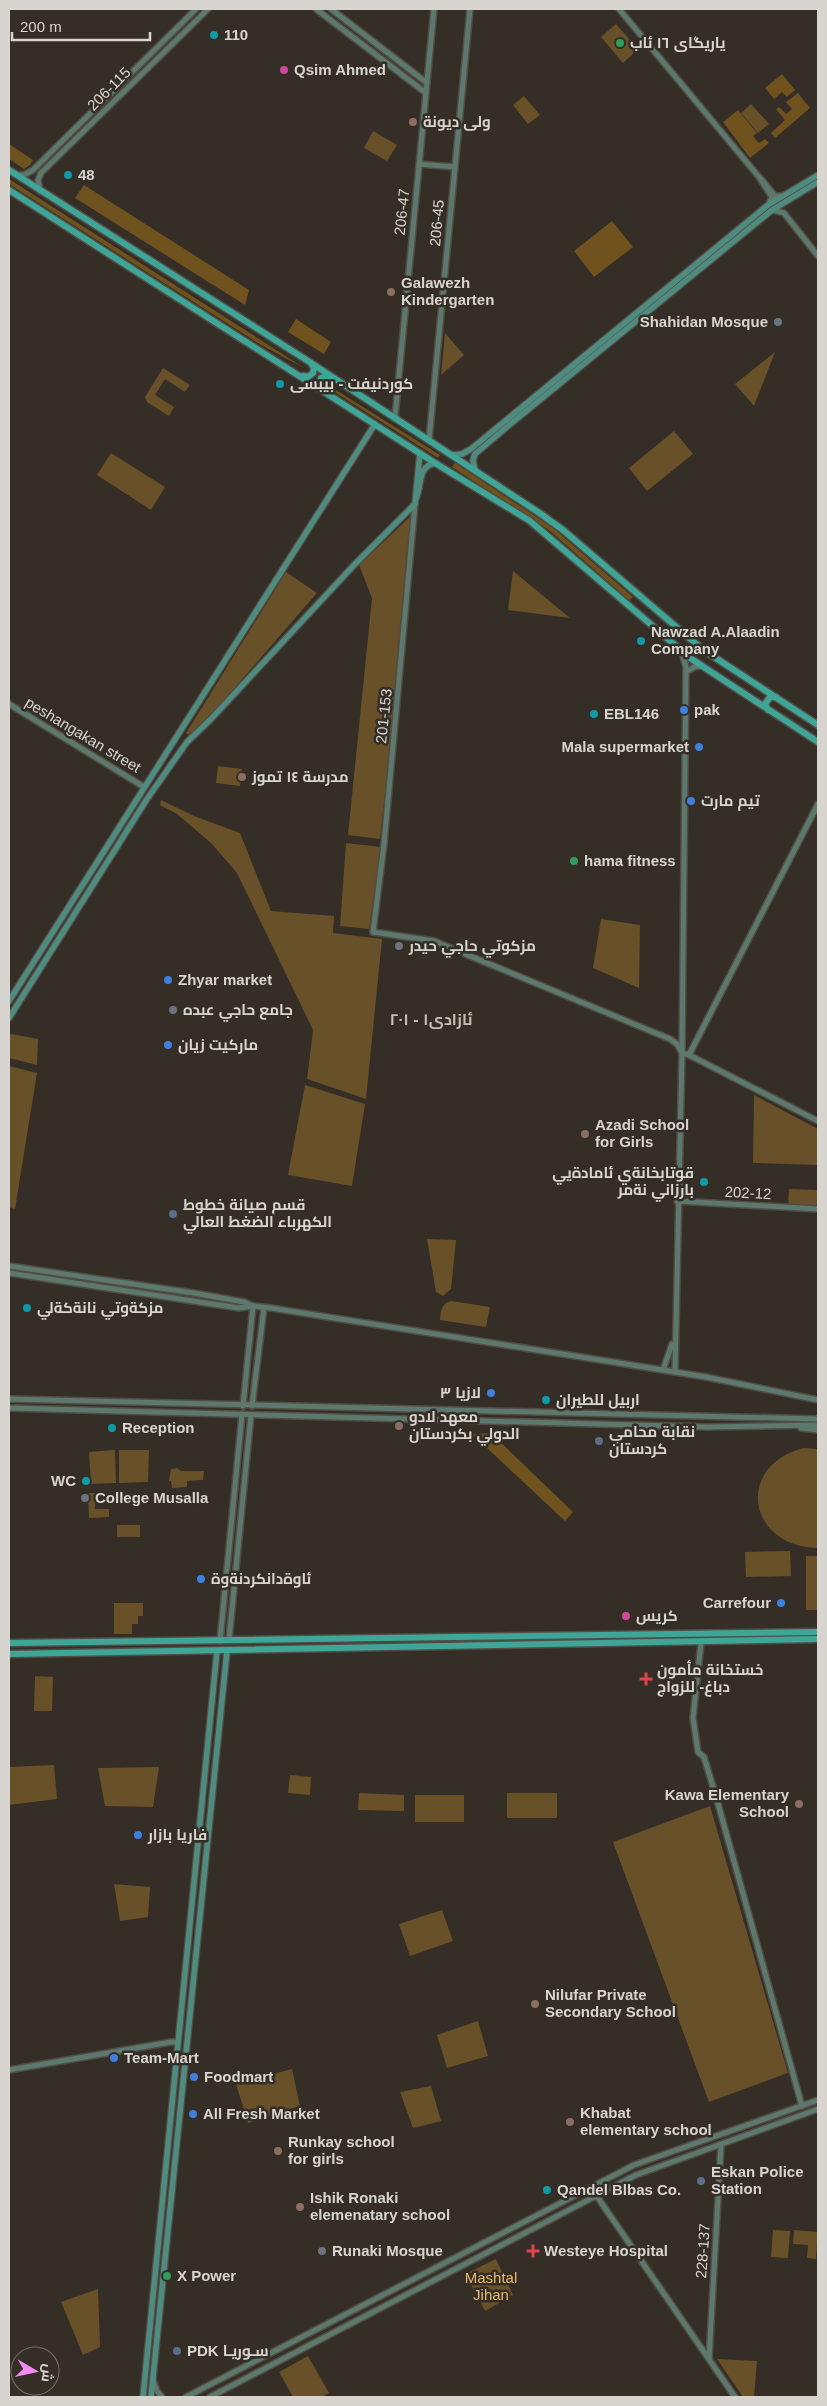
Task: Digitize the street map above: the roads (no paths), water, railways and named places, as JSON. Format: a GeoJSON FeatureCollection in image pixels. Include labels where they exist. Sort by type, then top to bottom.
{"type":"FeatureCollection","features":[{"type":"Feature","properties":{"kind":"highway"},"geometry":{"type":"LineString","coordinates":[[9,170],[395,417],[563,530],[702,649],[818,725]]}},
{"type":"Feature","properties":{"kind":"highway"},"geometry":{"type":"LineString","coordinates":[[9,190],[435,463],[530,521],[701,666],[818,742]]}},
{"type":"Feature","properties":{"kind":"highway"},"geometry":{"type":"LineString","coordinates":[[300,375],[308,377],[312,374],[314,368],[310,362]]}},
{"type":"Feature","properties":{"kind":"highway"},"geometry":{"type":"LineString","coordinates":[[323,390],[319,384],[322,378],[328,376],[337,380]]}},
{"type":"Feature","properties":{"kind":"highway"},"geometry":{"type":"LineString","coordinates":[[748,696],[753,697],[758,694],[759,688],[756,684]]}},
{"type":"Feature","properties":{"kind":"highway"},"geometry":{"type":"LineString","coordinates":[[768,710],[765,704],[767,700],[772,696],[777,698]]}},
{"type":"Feature","properties":{"kind":"highway"},"geometry":{"type":"LineString","coordinates":[[785,1632],[818,1628]]}},
{"type":"Feature","properties":{"kind":"highway"},"geometry":{"type":"LineString","coordinates":[[9,1643],[818,1632]]}},
{"type":"Feature","properties":{"kind":"highway"},"geometry":{"type":"LineString","coordinates":[[474,1636],[479,1640],[477,1645],[474,1646]]}},
{"type":"Feature","properties":{"kind":"highway"},"geometry":{"type":"LineString","coordinates":[[490,1636],[486,1643],[492,1646]]}},
{"type":"Feature","properties":{"kind":"highway"},"geometry":{"type":"LineString","coordinates":[[9,1654],[818,1639]]}},
{"type":"Feature","properties":{"kind":"highway"},"geometry":{"type":"LineString","coordinates":[[784,1641],[818,1644]]}},
{"type":"Feature","properties":{"kind":"main road"},"geometry":{"type":"LineString","coordinates":[[786,198],[818,175]]}},
{"type":"Feature","properties":{"kind":"main road"},"geometry":{"type":"LineString","coordinates":[[452,455],[473,452],[771,207],[818,182]]}},
{"type":"Feature","properties":{"kind":"main road"},"geometry":{"type":"LineString","coordinates":[[9,1001],[376,424]]}},
{"type":"Feature","properties":{"kind":"main road"},"geometry":{"type":"LineString","coordinates":[[473,452],[475,470]]}},
{"type":"Feature","properties":{"kind":"main road","name":"201-153"},"geometry":{"type":"LineString","coordinates":[[415,502],[420,453]]}},
{"type":"Feature","properties":{"kind":"main road","name":"201-153"},"geometry":{"type":"LineString","coordinates":[[415,502],[420,491],[423,471],[427,466],[435,463]]}},
{"type":"Feature","properties":{"kind":"main road"},"geometry":{"type":"LineString","coordinates":[[10,1014],[147,799],[187,742],[212,719],[415,502]]}},
{"type":"Feature","properties":{"kind":"main road"},"geometry":{"type":"LineString","coordinates":[[179,734],[187,742]]}},
{"type":"Feature","properties":{"kind":"main road"},"geometry":{"type":"LineString","coordinates":[[66,912],[73,916]]}},
{"type":"Feature","properties":{"kind":"main road"},"geometry":{"type":"LineString","coordinates":[[143,2397],[217,1651]]}},
{"type":"Feature","properties":{"kind":"main road"},"geometry":{"type":"LineString","coordinates":[[151,2397],[227,1651]]}},
{"type":"Feature","properties":{"kind":"main road"},"geometry":{"type":"LineString","coordinates":[[216,1659],[226,1659]]}},
{"type":"Feature","properties":{"kind":"main road"},"geometry":{"type":"LineString","coordinates":[[201,1815],[210,1816]]}},
{"type":"Feature","properties":{"kind":"main road"},"geometry":{"type":"LineString","coordinates":[[160,2222],[169,2222]]}},
{"type":"Feature","properties":{"kind":"street","name":"206-115"},"geometry":{"type":"LineString","coordinates":[[15,174],[24,175],[34,169],[196,9]]}},
{"type":"Feature","properties":{"kind":"street","name":"206-115"},"geometry":{"type":"LineString","coordinates":[[41,173],[208,9]]}},
{"type":"Feature","properties":{"kind":"street"},"geometry":{"type":"LineString","coordinates":[[316,9],[426,93]]}},
{"type":"Feature","properties":{"kind":"street"},"geometry":{"type":"LineString","coordinates":[[331,9],[427,83]]}},
{"type":"Feature","properties":{"kind":"street","name":"206-47"},"geometry":{"type":"LineString","coordinates":[[395,417],[434,9]]}},
{"type":"Feature","properties":{"kind":"street","name":"206-45"},"geometry":{"type":"LineString","coordinates":[[429,440],[470,9]]}},
{"type":"Feature","properties":{"kind":"street"},"geometry":{"type":"LineString","coordinates":[[619,9],[759,177],[776,196],[786,198],[786,211],[800,235]]}},
{"type":"Feature","properties":{"kind":"street"},"geometry":{"type":"LineString","coordinates":[[419,164],[455,167]]}},
{"type":"Feature","properties":{"kind":"street"},"geometry":{"type":"LineString","coordinates":[[34,169],[41,173],[38,184],[40,191]]}},
{"type":"Feature","properties":{"kind":"street"},"geometry":{"type":"LineString","coordinates":[[759,177],[771,196],[771,207],[784,213],[818,256]]}},
{"type":"Feature","properties":{"kind":"street","name":"201-153"},"geometry":{"type":"LineString","coordinates":[[415,502],[388,806],[373,932],[422,938],[438,943],[670,1040],[677,1044],[682,1053]]}},
{"type":"Feature","properties":{"kind":"street"},"geometry":{"type":"LineString","coordinates":[[674,1372],[682,1053],[686,672],[686,661],[681,650]]}},
{"type":"Feature","properties":{"kind":"street"},"geometry":{"type":"LineString","coordinates":[[686,672],[694,666],[701,666]]}},
{"type":"Feature","properties":{"kind":"street","name":"peshangakan street"},"geometry":{"type":"LineString","coordinates":[[9,704],[144,787]]}},
{"type":"Feature","properties":{"kind":"street"},"geometry":{"type":"LineString","coordinates":[[689,1055],[818,804]]}},
{"type":"Feature","properties":{"kind":"street"},"geometry":{"type":"LineString","coordinates":[[682,1053],[818,1121]]}},
{"type":"Feature","properties":{"kind":"street","name":"202-12"},"geometry":{"type":"LineString","coordinates":[[677,1201],[818,1209]]}},
{"type":"Feature","properties":{"kind":"street"},"geometry":{"type":"LineString","coordinates":[[9,1266],[194,1293],[244,1302],[264,1308],[663,1370],[818,1400]]}},
{"type":"Feature","properties":{"kind":"street"},"geometry":{"type":"LineString","coordinates":[[9,1273],[240,1308],[253,1306]]}},
{"type":"Feature","properties":{"kind":"street"},"geometry":{"type":"LineString","coordinates":[[242,1406],[253,1306]]}},
{"type":"Feature","properties":{"kind":"street"},"geometry":{"type":"LineString","coordinates":[[252,1406],[264,1308]]}},
{"type":"Feature","properties":{"kind":"street"},"geometry":{"type":"LineString","coordinates":[[663,1370],[668,1360],[674,1334]]}},
{"type":"Feature","properties":{"kind":"street"},"geometry":{"type":"LineString","coordinates":[[9,1399],[622,1415],[818,1418]]}},
{"type":"Feature","properties":{"kind":"street"},"geometry":{"type":"LineString","coordinates":[[9,1408],[716,1427],[818,1425]]}},
{"type":"Feature","properties":{"kind":"street"},"geometry":{"type":"LineString","coordinates":[[220,1641],[242,1414]]}},
{"type":"Feature","properties":{"kind":"street"},"geometry":{"type":"LineString","coordinates":[[229,1640],[251,1415]]}},
{"type":"Feature","properties":{"kind":"street"},"geometry":{"type":"LineString","coordinates":[[622,1415],[622,1424]]}},
{"type":"Feature","properties":{"kind":"street"},"geometry":{"type":"LineString","coordinates":[[786,1426],[818,1430]]}},
{"type":"Feature","properties":{"kind":"street"},"geometry":{"type":"LineString","coordinates":[[238,1453],[247,1453]]}},
{"type":"Feature","properties":{"kind":"street"},"geometry":{"type":"LineString","coordinates":[[701,1642],[693,1718],[698,1752],[704,1757],[717,1800],[802,2106]]}},
{"type":"Feature","properties":{"kind":"street"},"geometry":{"type":"LineString","coordinates":[[9,2070],[178,2042]]}},
{"type":"Feature","properties":{"kind":"street"},"geometry":{"type":"LineString","coordinates":[[186,2397],[514,2225],[634,2165],[818,2100]]}},
{"type":"Feature","properties":{"kind":"street"},"geometry":{"type":"LineString","coordinates":[[210,2397],[596,2195],[663,2165],[818,2109]]}},
{"type":"Feature","properties":{"kind":"street","name":"228-137"},"geometry":{"type":"LineString","coordinates":[[709,2360],[721,2145]]}},
{"type":"Feature","properties":{"kind":"street"},"geometry":{"type":"LineString","coordinates":[[659,2156],[663,2165]]}},
{"type":"Feature","properties":{"kind":"street"},"geometry":{"type":"LineString","coordinates":[[596,2195],[735,2397]]}},
{"type":"Feature","properties":{"kind":"street"},"geometry":{"type":"LineString","coordinates":[[263,2358],[268,2366]]}},
{"type":"Feature","properties":{"kind":"street"},"geometry":{"type":"LineString","coordinates":[[153,2378],[157,2391],[162,2397]]}},
{"type":"Feature","properties":{"kind":"street"},"geometry":{"type":"LineString","coordinates":[[181,2397],[192,2394]]}},
{"type":"Feature","properties":{"kind":"place","name":"110"},"geometry":{"type":"Point","coordinates":[214,35]}},
{"type":"Feature","properties":{"kind":"place","name":"یاریگای ١٦ ئاب"},"geometry":{"type":"Point","coordinates":[620,43]}},
{"type":"Feature","properties":{"kind":"place","name":"Qsim Ahmed"},"geometry":{"type":"Point","coordinates":[284,70]}},
{"type":"Feature","properties":{"kind":"place","name":"ولی دیونة"},"geometry":{"type":"Point","coordinates":[413,122]}},
{"type":"Feature","properties":{"kind":"place","name":"48"},"geometry":{"type":"Point","coordinates":[68,175]}},
{"type":"Feature","properties":{"kind":"place","name":"Galawezh Kindergarten"},"geometry":{"type":"Point","coordinates":[391,292]}},
{"type":"Feature","properties":{"kind":"place","name":"Shahidan Mosque"},"geometry":{"type":"Point","coordinates":[778,322]}},
{"type":"Feature","properties":{"kind":"place","name":"کوردنیفت - بیبسی"},"geometry":{"type":"Point","coordinates":[280,384]}},
{"type":"Feature","properties":{"kind":"place","name":"Nawzad A.Alaadin Company"},"geometry":{"type":"Point","coordinates":[641,641]}},
{"type":"Feature","properties":{"kind":"place","name":"pak"},"geometry":{"type":"Point","coordinates":[684,710]}},
{"type":"Feature","properties":{"kind":"place","name":"EBL146"},"geometry":{"type":"Point","coordinates":[594,714]}},
{"type":"Feature","properties":{"kind":"place","name":"Mala supermarket"},"geometry":{"type":"Point","coordinates":[699,747]}},
{"type":"Feature","properties":{"kind":"place","name":"مدرسة ١٤ تموز"},"geometry":{"type":"Point","coordinates":[242,777]}},
{"type":"Feature","properties":{"kind":"place","name":"تيم مارت"},"geometry":{"type":"Point","coordinates":[691,801]}},
{"type":"Feature","properties":{"kind":"place","name":"hama fitness"},"geometry":{"type":"Point","coordinates":[574,861]}},
{"type":"Feature","properties":{"kind":"place","name":"مزكوتي حاجي حيدر"},"geometry":{"type":"Point","coordinates":[399,946]}},
{"type":"Feature","properties":{"kind":"place","name":"Zhyar market"},"geometry":{"type":"Point","coordinates":[168,980]}},
{"type":"Feature","properties":{"kind":"place","name":"جامع حاجي عبده"},"geometry":{"type":"Point","coordinates":[173,1010]}},
{"type":"Feature","properties":{"kind":"place","name":"ماركيت زيان"},"geometry":{"type":"Point","coordinates":[168,1045]}},
{"type":"Feature","properties":{"kind":"place","name":"Azadi School for Girls"},"geometry":{"type":"Point","coordinates":[585,1134]}},
{"type":"Feature","properties":{"kind":"place","name":"قوتابخانةي ئامادةيي بارزاني نةمر"},"geometry":{"type":"Point","coordinates":[704,1182]}},
{"type":"Feature","properties":{"kind":"place","name":"قسم صيانة خطوط الكهرباء الضغط العالي"},"geometry":{"type":"Point","coordinates":[173,1214]}},
{"type":"Feature","properties":{"kind":"place","name":"مزكةوتي نانةكةلي"},"geometry":{"type":"Point","coordinates":[27,1308]}},
{"type":"Feature","properties":{"kind":"place","name":"لازیا ٣"},"geometry":{"type":"Point","coordinates":[491,1393]}},
{"type":"Feature","properties":{"kind":"place","name":"اربيل للطيران"},"geometry":{"type":"Point","coordinates":[546,1400]}},
{"type":"Feature","properties":{"kind":"place","name":"معهد لادو الدولي بكردستان"},"geometry":{"type":"Point","coordinates":[399,1426]}},
{"type":"Feature","properties":{"kind":"place","name":"Reception"},"geometry":{"type":"Point","coordinates":[112,1428]}},
{"type":"Feature","properties":{"kind":"place","name":"نقابة محامي كردستان"},"geometry":{"type":"Point","coordinates":[599,1441]}},
{"type":"Feature","properties":{"kind":"place","name":"WC"},"geometry":{"type":"Point","coordinates":[86,1481]}},
{"type":"Feature","properties":{"kind":"place","name":"College Musalla"},"geometry":{"type":"Point","coordinates":[85,1498]}},
{"type":"Feature","properties":{"kind":"place","name":"ئاوةدانكردنةوة"},"geometry":{"type":"Point","coordinates":[201,1579]}},
{"type":"Feature","properties":{"kind":"place","name":"Carrefour"},"geometry":{"type":"Point","coordinates":[781,1603]}},
{"type":"Feature","properties":{"kind":"place","name":"كريس"},"geometry":{"type":"Point","coordinates":[626,1616]}},
{"type":"Feature","properties":{"kind":"place","name":"خستخانة مأمون دباغ- للزواج"},"geometry":{"type":"Point","coordinates":[646,1679]}},
{"type":"Feature","properties":{"kind":"place","name":"Kawa Elementary School"},"geometry":{"type":"Point","coordinates":[799,1804]}},
{"type":"Feature","properties":{"kind":"place","name":"فاريا بازار"},"geometry":{"type":"Point","coordinates":[138,1835]}},
{"type":"Feature","properties":{"kind":"place","name":"Nilufar Private Secondary School"},"geometry":{"type":"Point","coordinates":[535,2004]}},
{"type":"Feature","properties":{"kind":"place","name":"Team-Mart"},"geometry":{"type":"Point","coordinates":[114,2058]}},
{"type":"Feature","properties":{"kind":"place","name":"Foodmart"},"geometry":{"type":"Point","coordinates":[194,2077]}},
{"type":"Feature","properties":{"kind":"place","name":"All Fresh Market"},"geometry":{"type":"Point","coordinates":[193,2114]}},
{"type":"Feature","properties":{"kind":"place","name":"Khabat elementary school"},"geometry":{"type":"Point","coordinates":[570,2122]}},
{"type":"Feature","properties":{"kind":"place","name":"Runkay school for girls"},"geometry":{"type":"Point","coordinates":[278,2151]}},
{"type":"Feature","properties":{"kind":"place","name":"Eskan Police Station"},"geometry":{"type":"Point","coordinates":[701,2181]}},
{"type":"Feature","properties":{"kind":"place","name":"Qandel Blbas Co."},"geometry":{"type":"Point","coordinates":[547,2190]}},
{"type":"Feature","properties":{"kind":"place","name":"Ishik Ronaki elemenatary school"},"geometry":{"type":"Point","coordinates":[300,2207]}},
{"type":"Feature","properties":{"kind":"place","name":"Runaki Mosque"},"geometry":{"type":"Point","coordinates":[322,2251]}},
{"type":"Feature","properties":{"kind":"place","name":"Westeye Hospital"},"geometry":{"type":"Point","coordinates":[533,2251]}},
{"type":"Feature","properties":{"kind":"place","name":"X Power"},"geometry":{"type":"Point","coordinates":[167,2276]}},
{"type":"Feature","properties":{"kind":"place","name":"PDK سـوریـا"},"geometry":{"type":"Point","coordinates":[177,2351]}},
{"type":"Feature","properties":{"kind":"district","name":"ئازادی١ - ٢٠١"},"geometry":{"type":"Point","coordinates":[431,1019]}},
{"type":"Feature","properties":{"kind":"park label","name":"Mashtal Jihan"},"geometry":{"type":"Point","coordinates":[491,2286]}}]}
